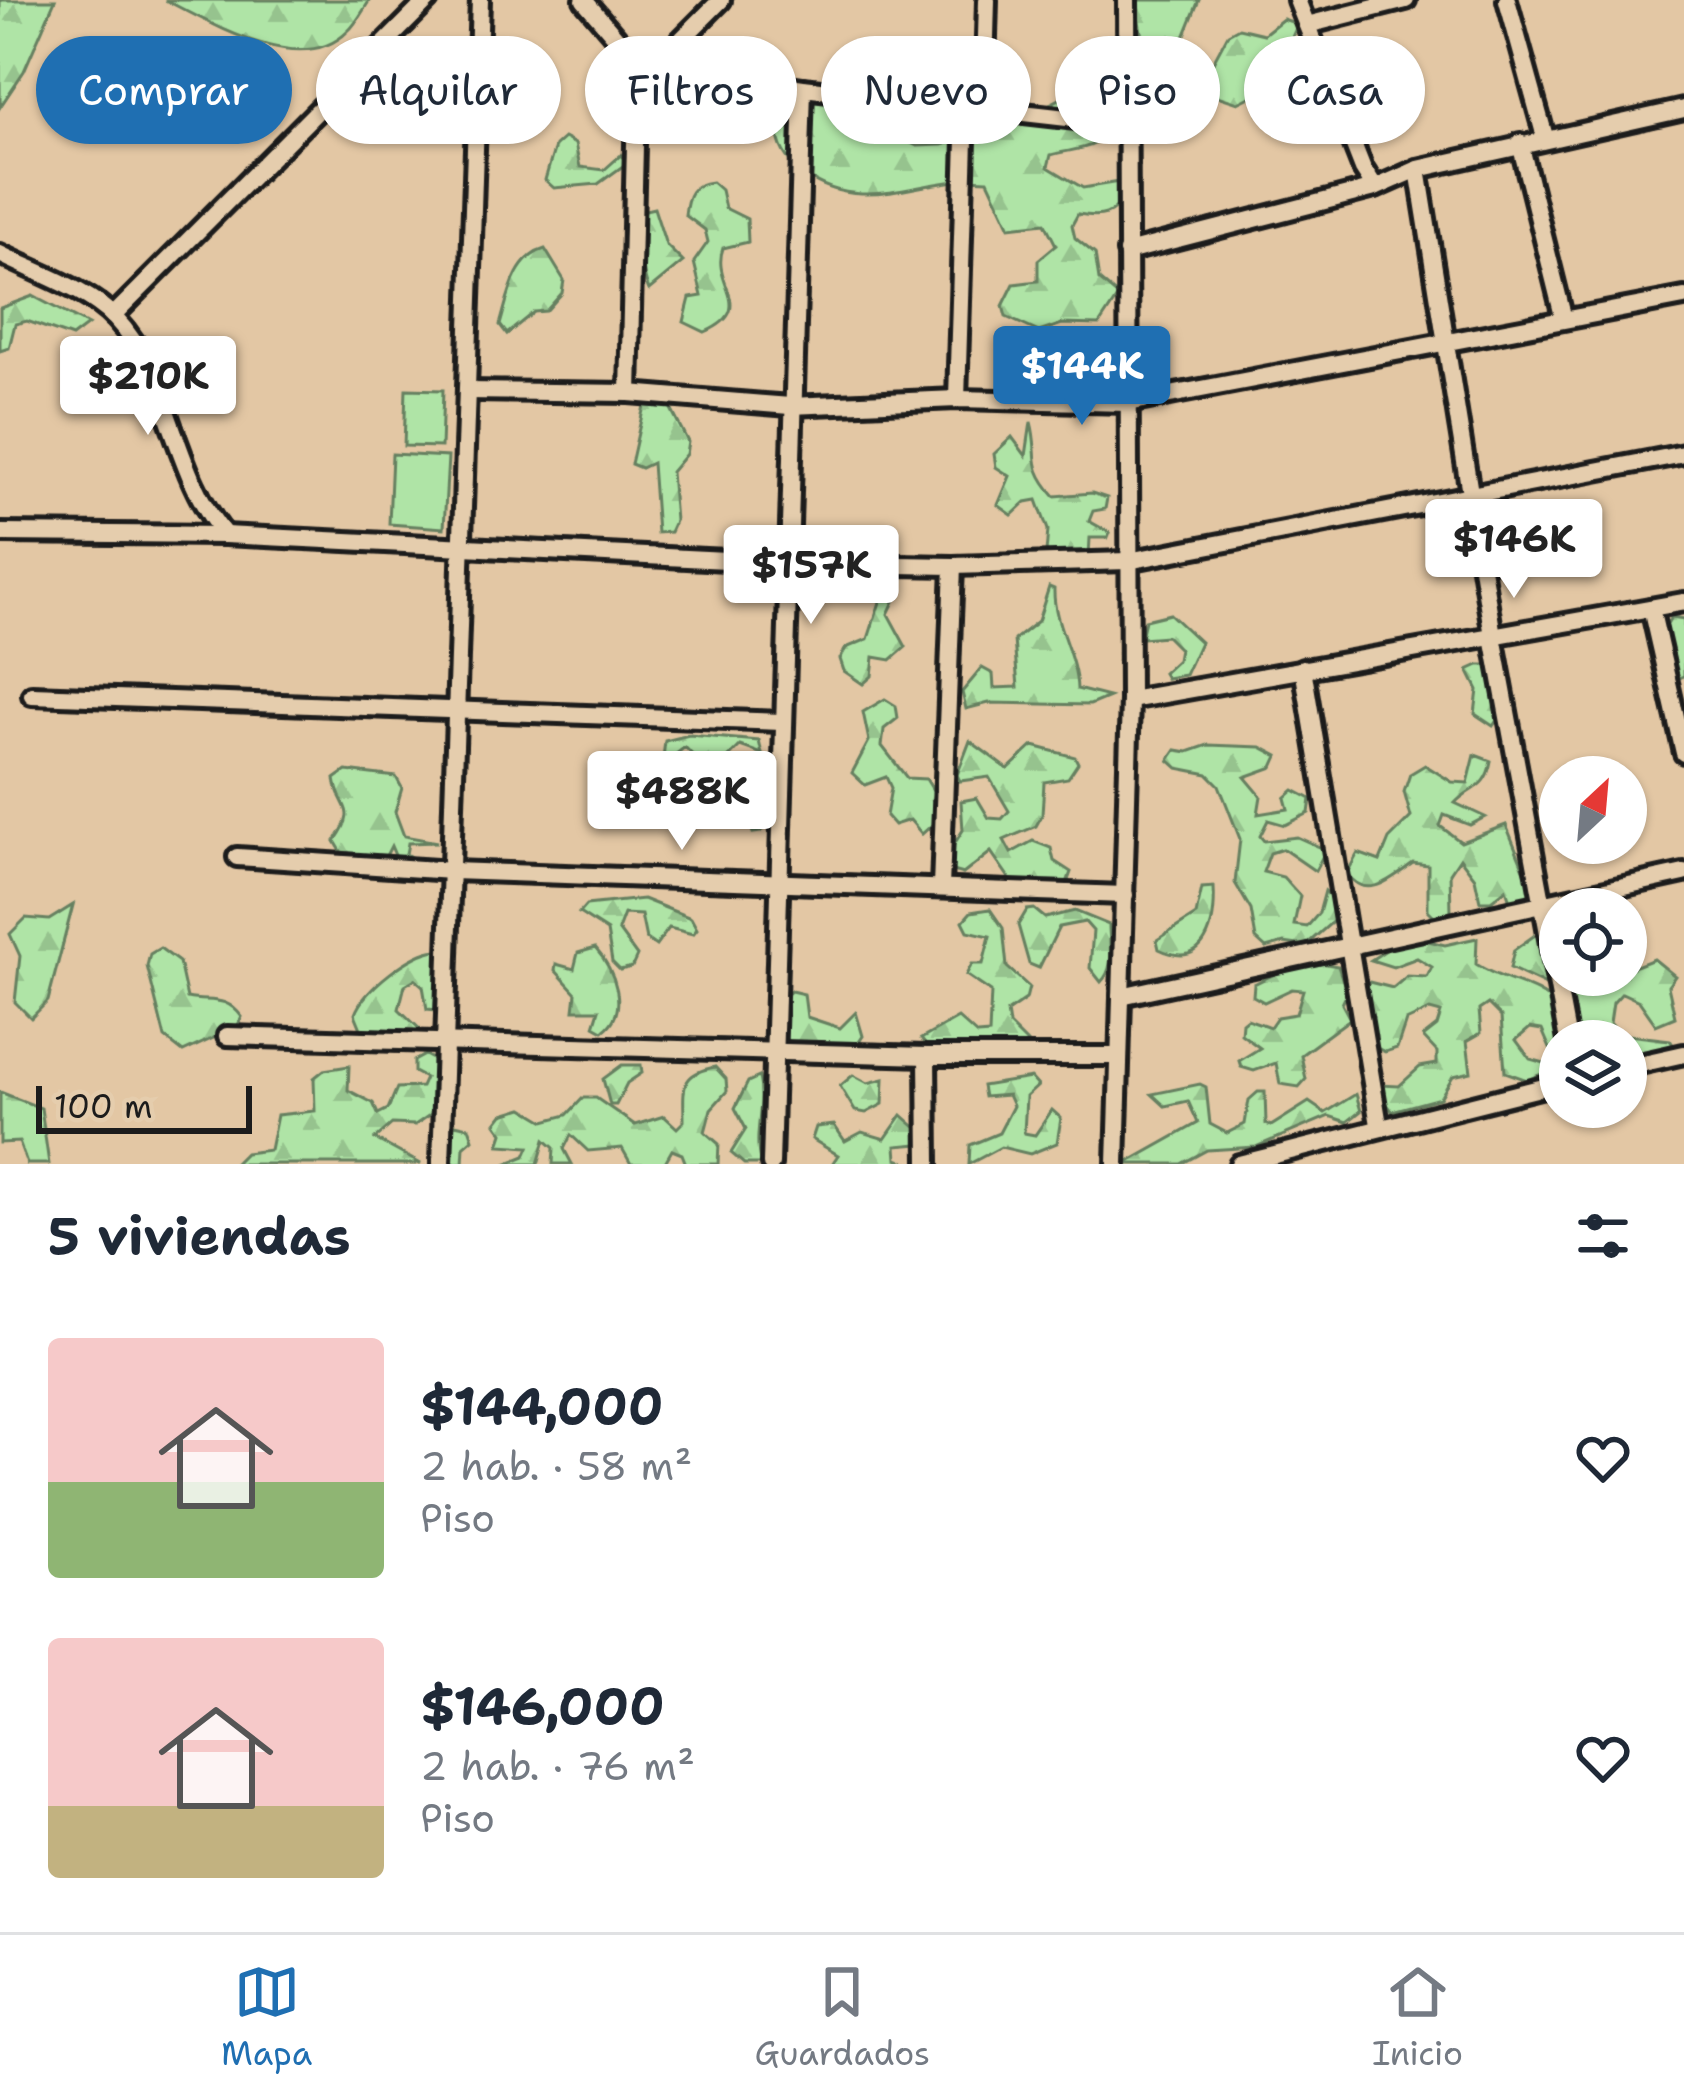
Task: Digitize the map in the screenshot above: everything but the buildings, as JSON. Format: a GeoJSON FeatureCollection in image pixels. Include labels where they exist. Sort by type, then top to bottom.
{"type":"FeatureCollection","features":[{"type":"Feature","properties":{"kind":"street"},"geometry":{"type":"LineString","coordinates":[[113,316],[428,0]]}},
{"type":"Feature","properties":{"kind":"street"},"geometry":{"type":"LineString","coordinates":[[441,1164],[479,0]]}},
{"type":"Feature","properties":{"kind":"street"},"geometry":{"type":"LineString","coordinates":[[584,0],[615,36]]}},
{"type":"Feature","properties":{"kind":"street"},"geometry":{"type":"LineString","coordinates":[[685,36],[721,0]]}},
{"type":"Feature","properties":{"kind":"street"},"geometry":{"type":"LineString","coordinates":[[983,36],[987,0]]}},
{"type":"Feature","properties":{"kind":"street"},"geometry":{"type":"LineString","coordinates":[[1127,0],[1128,36]]}},
{"type":"Feature","properties":{"kind":"street"},"geometry":{"type":"LineString","coordinates":[[1298,0],[1375,188]]}},
{"type":"Feature","properties":{"kind":"street"},"geometry":{"type":"LineString","coordinates":[[1306,25],[1406,0]]}},
{"type":"Feature","properties":{"kind":"street"},"geometry":{"type":"LineString","coordinates":[[1507,0],[1545,137]]}},
{"type":"Feature","properties":{"kind":"street"},"geometry":{"type":"LineString","coordinates":[[797,87],[821,90]]}},
{"type":"Feature","properties":{"kind":"street"},"geometry":{"type":"LineString","coordinates":[[771,1164],[784,883],[782,722],[803,88]]}},
{"type":"Feature","properties":{"kind":"street"},"geometry":{"type":"LineString","coordinates":[[1127,252],[1375,188],[1418,169],[1684,109]]}},
{"type":"Feature","properties":{"kind":"street"},"geometry":{"type":"LineString","coordinates":[[1520,143],[1563,316]]}},
{"type":"Feature","properties":{"kind":"street"},"geometry":{"type":"LineString","coordinates":[[629,393],[635,144]]}},
{"type":"Feature","properties":{"kind":"street"},"geometry":{"type":"LineString","coordinates":[[957,399],[973,144]]}},
{"type":"Feature","properties":{"kind":"street"},"geometry":{"type":"LineString","coordinates":[[1116,1164],[1130,700],[1129,144]]}},
{"type":"Feature","properties":{"kind":"street"},"geometry":{"type":"LineString","coordinates":[[1418,169],[1539,891]]}},
{"type":"Feature","properties":{"kind":"street"},"geometry":{"type":"LineString","coordinates":[[0,254],[113,316],[142,362],[196,491],[225,535]]}},
{"type":"Feature","properties":{"kind":"street"},"geometry":{"type":"LineString","coordinates":[[467,391],[629,393],[790,406],[957,399],[1128,403],[1448,346],[1563,316],[1684,297]]}},
{"type":"Feature","properties":{"kind":"street"},"geometry":{"type":"LineString","coordinates":[[0,533],[225,535],[786,563],[952,566],[1128,561],[1684,454]]}},
{"type":"Feature","properties":{"kind":"street"},"geometry":{"type":"LineString","coordinates":[[941,886],[952,566]]}},
{"type":"Feature","properties":{"kind":"street"},"geometry":{"type":"LineString","coordinates":[[1130,700],[1684,602]]}},
{"type":"Feature","properties":{"kind":"street"},"geometry":{"type":"LineString","coordinates":[[1651,608],[1684,753]]}},
{"type":"Feature","properties":{"kind":"street"},"geometry":{"type":"LineString","coordinates":[[1304,668],[1378,1125]]}},
{"type":"Feature","properties":{"kind":"street"},"geometry":{"type":"LineString","coordinates":[[32,694],[782,722]]}},
{"type":"Feature","properties":{"kind":"street"},"geometry":{"type":"LineString","coordinates":[[237,857],[452,871],[1125,896]]}},
{"type":"Feature","properties":{"kind":"street"},"geometry":{"type":"LineString","coordinates":[[1623,888],[1684,873]]}},
{"type":"Feature","properties":{"kind":"street"},"geometry":{"type":"LineString","coordinates":[[1121,996],[1349,944],[1539,909]]}},
{"type":"Feature","properties":{"kind":"street"},"geometry":{"type":"LineString","coordinates":[[227,1036],[445,1038],[927,1056],[1118,1056]]}},
{"type":"Feature","properties":{"kind":"street"},"geometry":{"type":"LineString","coordinates":[[1647,1062],[1684,1054]]}},
{"type":"Feature","properties":{"kind":"street"},"geometry":{"type":"LineString","coordinates":[[927,1056],[928,1164]]}},
{"type":"Feature","properties":{"kind":"street"},"geometry":{"type":"LineString","coordinates":[[1240,1164],[1378,1125],[1539,1088]]}},
{"type":"Feature","properties":{"kind":"green space"},"geometry":{"type":"Polygon","coordinates":[[[0,0],[55,0],[24,71],[0,107],[0,0]]]}},
{"type":"Feature","properties":{"kind":"green space"},"geometry":{"type":"Polygon","coordinates":[[[165,0],[370,0],[348,31],[341,36],[316,36],[316,47],[306,50],[292,49],[292,36],[231,33],[165,0]]]}},
{"type":"Feature","properties":{"kind":"green space"},"geometry":{"type":"Polygon","coordinates":[[[1135,0],[1199,0],[1184,36],[1142,36],[1135,0]]]}},
{"type":"Feature","properties":{"kind":"green space"},"geometry":{"type":"Polygon","coordinates":[[[1283,19],[1295,23],[1292,36],[1244,36],[1244,100],[1238,103],[1220,97],[1220,49],[1228,34],[1239,28],[1264,34],[1283,19]]]}},
{"type":"Feature","properties":{"kind":"green space"},"geometry":{"type":"Polygon","coordinates":[[[800,96],[821,99],[821,144],[1031,144],[1031,113],[1055,101],[1055,144],[1093,144],[1051,155],[1048,167],[1083,188],[1119,182],[1126,193],[1112,211],[1078,214],[1072,225],[1075,238],[1095,254],[1099,280],[1118,296],[1099,325],[1062,324],[1039,332],[1006,317],[1003,306],[1014,284],[1038,281],[1038,260],[1056,245],[1045,223],[1010,227],[988,180],[849,193],[826,187],[799,170],[781,144],[797,144],[800,96]]]}},
{"type":"Feature","properties":{"kind":"green space"},"geometry":{"type":"Polygon","coordinates":[[[561,141],[575,144],[580,167],[604,170],[621,155],[627,163],[598,184],[554,188],[545,180],[561,141]]]}},
{"type":"Feature","properties":{"kind":"green space"},"geometry":{"type":"Polygon","coordinates":[[[712,182],[721,190],[725,208],[747,219],[748,242],[723,248],[722,273],[731,305],[721,323],[705,332],[684,322],[690,298],[702,296],[694,262],[708,242],[705,230],[685,215],[691,192],[712,182]]]}},
{"type":"Feature","properties":{"kind":"green space"},"geometry":{"type":"Polygon","coordinates":[[[654,208],[666,245],[683,262],[649,290],[640,218],[641,211],[654,208]]]}},
{"type":"Feature","properties":{"kind":"green space"},"geometry":{"type":"Polygon","coordinates":[[[545,249],[564,280],[562,293],[546,311],[534,312],[507,334],[500,325],[514,281],[526,261],[545,249]]]}},
{"type":"Feature","properties":{"kind":"green space"},"geometry":{"type":"Polygon","coordinates":[[[33,296],[88,325],[72,337],[27,321],[15,324],[9,348],[0,351],[0,308],[33,296]]]}},
{"type":"Feature","properties":{"kind":"green space"},"geometry":{"type":"Polygon","coordinates":[[[406,389],[443,390],[441,447],[404,446],[406,389]]]}},
{"type":"Feature","properties":{"kind":"green space"},"geometry":{"type":"Polygon","coordinates":[[[654,399],[666,399],[688,442],[686,454],[671,472],[675,521],[670,532],[657,533],[652,463],[641,468],[631,464],[644,406],[654,399]]]}},
{"type":"Feature","properties":{"kind":"green space"},"geometry":{"type":"Polygon","coordinates":[[[1031,422],[1037,468],[1055,496],[1092,493],[1107,498],[1105,509],[1093,511],[1089,521],[1110,533],[1108,538],[1090,538],[1089,556],[1056,558],[1046,553],[1048,530],[1037,500],[1026,502],[1012,515],[998,505],[1010,476],[996,467],[994,454],[1012,437],[1026,456],[1031,422]]]}},
{"type":"Feature","properties":{"kind":"green space"},"geometry":{"type":"Polygon","coordinates":[[[392,454],[448,457],[444,528],[389,524],[392,454]]]}},
{"type":"Feature","properties":{"kind":"green space"},"geometry":{"type":"Polygon","coordinates":[[[891,572],[899,591],[888,614],[906,647],[891,660],[874,657],[872,676],[863,684],[844,671],[840,659],[846,648],[868,639],[880,602],[877,584],[891,572]]]}},
{"type":"Feature","properties":{"kind":"green space"},"geometry":{"type":"Polygon","coordinates":[[[1049,587],[1054,589],[1077,689],[1109,697],[1090,705],[989,703],[966,709],[962,692],[982,668],[993,674],[994,688],[1018,687],[1014,640],[1038,621],[1049,587]]]}},
{"type":"Feature","properties":{"kind":"green space"},"geometry":{"type":"Polygon","coordinates":[[[1170,614],[1200,642],[1185,675],[1166,678],[1163,673],[1177,660],[1179,649],[1166,636],[1141,638],[1145,620],[1170,614]]]}},
{"type":"Feature","properties":{"kind":"green space"},"geometry":{"type":"Polygon","coordinates":[[[1671,617],[1684,619],[1684,676],[1672,681],[1665,671],[1672,652],[1664,629],[1671,617]]]}},
{"type":"Feature","properties":{"kind":"green space"},"geometry":{"type":"Polygon","coordinates":[[[1490,665],[1500,716],[1493,726],[1475,714],[1478,690],[1468,670],[1490,665]]]}},
{"type":"Feature","properties":{"kind":"green space"},"geometry":{"type":"Polygon","coordinates":[[[885,699],[896,706],[898,718],[884,729],[882,746],[907,778],[926,779],[936,795],[935,822],[922,834],[910,820],[894,825],[886,816],[891,788],[886,777],[865,785],[852,773],[869,741],[863,712],[885,699]]]}},
{"type":"Feature","properties":{"kind":"green space"},"geometry":{"type":"Polygon","coordinates":[[[689,735],[759,741],[762,754],[740,746],[729,757],[739,763],[757,758],[740,787],[741,793],[764,803],[768,823],[760,832],[753,833],[744,809],[724,788],[724,767],[701,764],[685,747],[676,754],[673,779],[683,783],[697,772],[708,777],[704,809],[688,817],[659,791],[665,741],[689,735]]]}},
{"type":"Feature","properties":{"kind":"green space"},"geometry":{"type":"Polygon","coordinates":[[[970,741],[1008,769],[1033,746],[1075,757],[1078,763],[1068,778],[1044,782],[1042,815],[1036,826],[1004,840],[1011,853],[1033,841],[1051,848],[1054,861],[1071,872],[1067,883],[1055,889],[1014,885],[991,852],[963,874],[952,871],[946,857],[963,830],[961,801],[977,798],[989,818],[1002,819],[1009,811],[989,777],[960,781],[957,775],[970,741]]]}},
{"type":"Feature","properties":{"kind":"green space"},"geometry":{"type":"Polygon","coordinates":[[[1208,745],[1261,747],[1278,756],[1273,767],[1245,777],[1261,796],[1258,814],[1288,809],[1285,798],[1294,790],[1311,799],[1309,813],[1285,825],[1268,820],[1260,836],[1264,841],[1297,837],[1326,850],[1315,871],[1283,849],[1270,853],[1263,872],[1283,877],[1300,896],[1294,925],[1307,927],[1319,913],[1325,891],[1334,899],[1338,917],[1305,946],[1284,943],[1266,948],[1256,939],[1251,910],[1235,883],[1240,839],[1219,785],[1208,774],[1178,768],[1169,760],[1176,750],[1188,752],[1208,745]]]}},
{"type":"Feature","properties":{"kind":"green space"},"geometry":{"type":"Polygon","coordinates":[[[1475,755],[1491,761],[1489,770],[1482,783],[1455,803],[1485,817],[1470,825],[1444,815],[1440,826],[1461,842],[1506,825],[1533,891],[1523,920],[1514,913],[1506,889],[1491,901],[1480,901],[1475,878],[1460,858],[1450,873],[1451,911],[1440,922],[1428,910],[1428,865],[1413,863],[1380,885],[1354,882],[1347,873],[1358,853],[1380,861],[1389,839],[1411,817],[1404,792],[1410,774],[1425,765],[1452,782],[1468,783],[1475,755]]]}},
{"type":"Feature","properties":{"kind":"green space"},"geometry":{"type":"Polygon","coordinates":[[[346,771],[396,777],[402,788],[395,812],[404,836],[437,842],[408,843],[406,854],[417,861],[400,867],[391,846],[375,877],[353,871],[335,841],[347,814],[335,779],[346,771]]]}},
{"type":"Feature","properties":{"kind":"green space"},"geometry":{"type":"Polygon","coordinates":[[[1214,887],[1210,928],[1198,949],[1175,954],[1159,949],[1157,940],[1196,915],[1202,888],[1214,887]]]}},
{"type":"Feature","properties":{"kind":"green space"},"geometry":{"type":"Polygon","coordinates":[[[643,899],[691,918],[697,929],[693,934],[669,928],[656,946],[646,939],[641,915],[624,914],[618,930],[637,956],[632,967],[620,970],[612,962],[607,931],[579,913],[586,905],[643,899]]]}},
{"type":"Feature","properties":{"kind":"green space"},"geometry":{"type":"Polygon","coordinates":[[[73,905],[48,1001],[31,1018],[15,1002],[20,956],[10,934],[26,918],[49,920],[73,905]]]}},
{"type":"Feature","properties":{"kind":"green space"},"geometry":{"type":"Polygon","coordinates":[[[990,909],[1003,928],[1007,967],[1029,987],[1026,999],[1007,1012],[1009,1025],[1027,1043],[1024,1049],[932,1053],[921,1039],[958,1018],[977,1035],[989,1034],[991,992],[966,975],[972,964],[983,964],[990,936],[968,931],[963,921],[971,912],[990,909]]]}},
{"type":"Feature","properties":{"kind":"green space"},"geometry":{"type":"Polygon","coordinates":[[[1034,909],[1045,918],[1075,911],[1109,925],[1110,963],[1101,982],[1090,968],[1093,931],[1085,922],[1059,927],[1039,968],[1029,964],[1018,925],[1027,910],[1034,909]]]}},
{"type":"Feature","properties":{"kind":"green space"},"geometry":{"type":"Polygon","coordinates":[[[1535,935],[1539,937],[1539,982],[1510,968],[1514,950],[1535,935]]]}},
{"type":"Feature","properties":{"kind":"green space"},"geometry":{"type":"Polygon","coordinates":[[[1407,936],[1445,945],[1477,938],[1476,964],[1530,988],[1559,1008],[1559,1020],[1539,1020],[1539,1030],[1530,1028],[1516,1040],[1530,1059],[1539,1061],[1539,1075],[1527,1080],[1505,1072],[1501,1017],[1488,1004],[1479,1010],[1481,1033],[1467,1041],[1471,1072],[1453,1076],[1440,1098],[1392,1111],[1381,1096],[1381,1085],[1399,1086],[1420,1067],[1437,1064],[1437,1052],[1423,1037],[1437,1026],[1441,1013],[1430,1010],[1406,1021],[1397,1048],[1385,1052],[1375,1047],[1376,1035],[1368,1027],[1373,1017],[1365,987],[1369,982],[1393,988],[1407,976],[1427,977],[1432,967],[1417,958],[1393,967],[1371,960],[1407,936]]]}},
{"type":"Feature","properties":{"kind":"green space"},"geometry":{"type":"Polygon","coordinates":[[[160,948],[179,962],[187,998],[229,1005],[242,1017],[237,1027],[183,1052],[165,1038],[147,966],[150,954],[160,948]]]}},
{"type":"Feature","properties":{"kind":"green space"},"geometry":{"type":"Polygon","coordinates":[[[595,948],[617,990],[616,1013],[603,1031],[594,1026],[599,1010],[574,1010],[576,993],[555,970],[556,964],[574,969],[578,953],[595,948]]]}},
{"type":"Feature","properties":{"kind":"green space"},"geometry":{"type":"Polygon","coordinates":[[[437,950],[443,964],[438,1010],[427,1009],[423,986],[415,979],[405,985],[399,1009],[425,1034],[364,1036],[355,1014],[368,994],[402,965],[437,950]]]}},
{"type":"Feature","properties":{"kind":"green space"},"geometry":{"type":"Polygon","coordinates":[[[1654,959],[1675,976],[1668,986],[1675,1017],[1656,1025],[1639,1001],[1628,996],[1647,996],[1647,962],[1654,959]]]}},
{"type":"Feature","properties":{"kind":"green space"},"geometry":{"type":"Polygon","coordinates":[[[1303,960],[1338,966],[1347,993],[1342,1004],[1350,1019],[1301,1055],[1306,1079],[1299,1087],[1280,1084],[1276,1063],[1254,1071],[1241,1067],[1239,1061],[1260,1048],[1241,1034],[1242,1023],[1247,1019],[1270,1027],[1277,1017],[1296,1014],[1303,990],[1292,989],[1264,1002],[1253,996],[1254,984],[1303,960]]]}},
{"type":"Feature","properties":{"kind":"green space"},"geometry":{"type":"Polygon","coordinates":[[[791,991],[804,994],[807,1017],[840,1028],[856,1012],[863,1036],[857,1045],[787,1044],[781,1034],[782,999],[791,991]]]}},
{"type":"Feature","properties":{"kind":"green space"},"geometry":{"type":"Polygon","coordinates":[[[1555,996],[1619,996],[1610,1020],[1568,1020],[1555,996]]]}},
{"type":"Feature","properties":{"kind":"green space"},"geometry":{"type":"Polygon","coordinates":[[[1647,1037],[1670,1040],[1674,1046],[1647,1056],[1647,1037]]]}},
{"type":"Feature","properties":{"kind":"green space"},"geometry":{"type":"Polygon","coordinates":[[[425,1055],[436,1061],[444,1090],[434,1112],[415,1125],[392,1124],[375,1139],[421,1164],[234,1164],[245,1153],[270,1150],[277,1115],[315,1111],[314,1078],[324,1070],[349,1066],[348,1090],[373,1103],[378,1114],[388,1109],[397,1088],[421,1087],[425,1078],[414,1072],[414,1061],[425,1055]]]}},
{"type":"Feature","properties":{"kind":"green space"},"geometry":{"type":"Polygon","coordinates":[[[622,1065],[641,1065],[642,1073],[627,1083],[616,1105],[610,1105],[603,1079],[622,1065]]]}},
{"type":"Feature","properties":{"kind":"green space"},"geometry":{"type":"Polygon","coordinates":[[[715,1067],[726,1079],[727,1091],[711,1109],[705,1132],[719,1144],[718,1164],[686,1164],[682,1154],[672,1150],[664,1164],[631,1164],[622,1148],[588,1151],[571,1135],[564,1149],[572,1164],[553,1164],[554,1148],[545,1140],[538,1164],[505,1164],[525,1156],[529,1147],[499,1145],[503,1133],[496,1123],[503,1114],[523,1108],[545,1121],[567,1115],[583,1098],[596,1098],[635,1125],[664,1116],[677,1128],[684,1121],[689,1079],[715,1067]]]}},
{"type":"Feature","properties":{"kind":"green space"},"geometry":{"type":"Polygon","coordinates":[[[853,1075],[868,1083],[884,1079],[883,1104],[866,1113],[855,1111],[840,1086],[853,1075]]]}},
{"type":"Feature","properties":{"kind":"green space"},"geometry":{"type":"Polygon","coordinates":[[[759,1077],[761,1164],[744,1164],[731,1153],[746,1129],[735,1108],[748,1082],[759,1077]]]}},
{"type":"Feature","properties":{"kind":"green space"},"geometry":{"type":"Polygon","coordinates":[[[1031,1078],[1038,1086],[1026,1097],[1024,1133],[1035,1135],[1052,1110],[1061,1118],[1057,1143],[1030,1154],[1001,1147],[969,1164],[970,1145],[999,1133],[1013,1106],[1008,1095],[984,1097],[982,1086],[1031,1078]]]}},
{"type":"Feature","properties":{"kind":"green space"},"geometry":{"type":"Polygon","coordinates":[[[1200,1084],[1206,1087],[1210,1124],[1227,1133],[1245,1124],[1249,1100],[1258,1092],[1265,1092],[1266,1124],[1271,1126],[1309,1102],[1325,1113],[1356,1094],[1361,1111],[1347,1122],[1329,1116],[1256,1147],[1207,1150],[1181,1164],[1125,1164],[1198,1123],[1188,1101],[1165,1106],[1152,1094],[1200,1084]]]}},
{"type":"Feature","properties":{"kind":"green space"},"geometry":{"type":"Polygon","coordinates":[[[0,1092],[41,1108],[49,1164],[27,1164],[19,1142],[0,1143],[0,1092]]]}},
{"type":"Feature","properties":{"kind":"green space"},"geometry":{"type":"Polygon","coordinates":[[[902,1115],[921,1132],[918,1144],[896,1146],[897,1159],[910,1164],[832,1164],[838,1155],[812,1139],[816,1127],[834,1125],[845,1141],[862,1132],[885,1139],[902,1115]]]}},
{"type":"Feature","properties":{"kind":"green space"},"geometry":{"type":"Polygon","coordinates":[[[449,1125],[469,1127],[473,1139],[464,1147],[463,1164],[447,1164],[449,1125]]]}}]}
